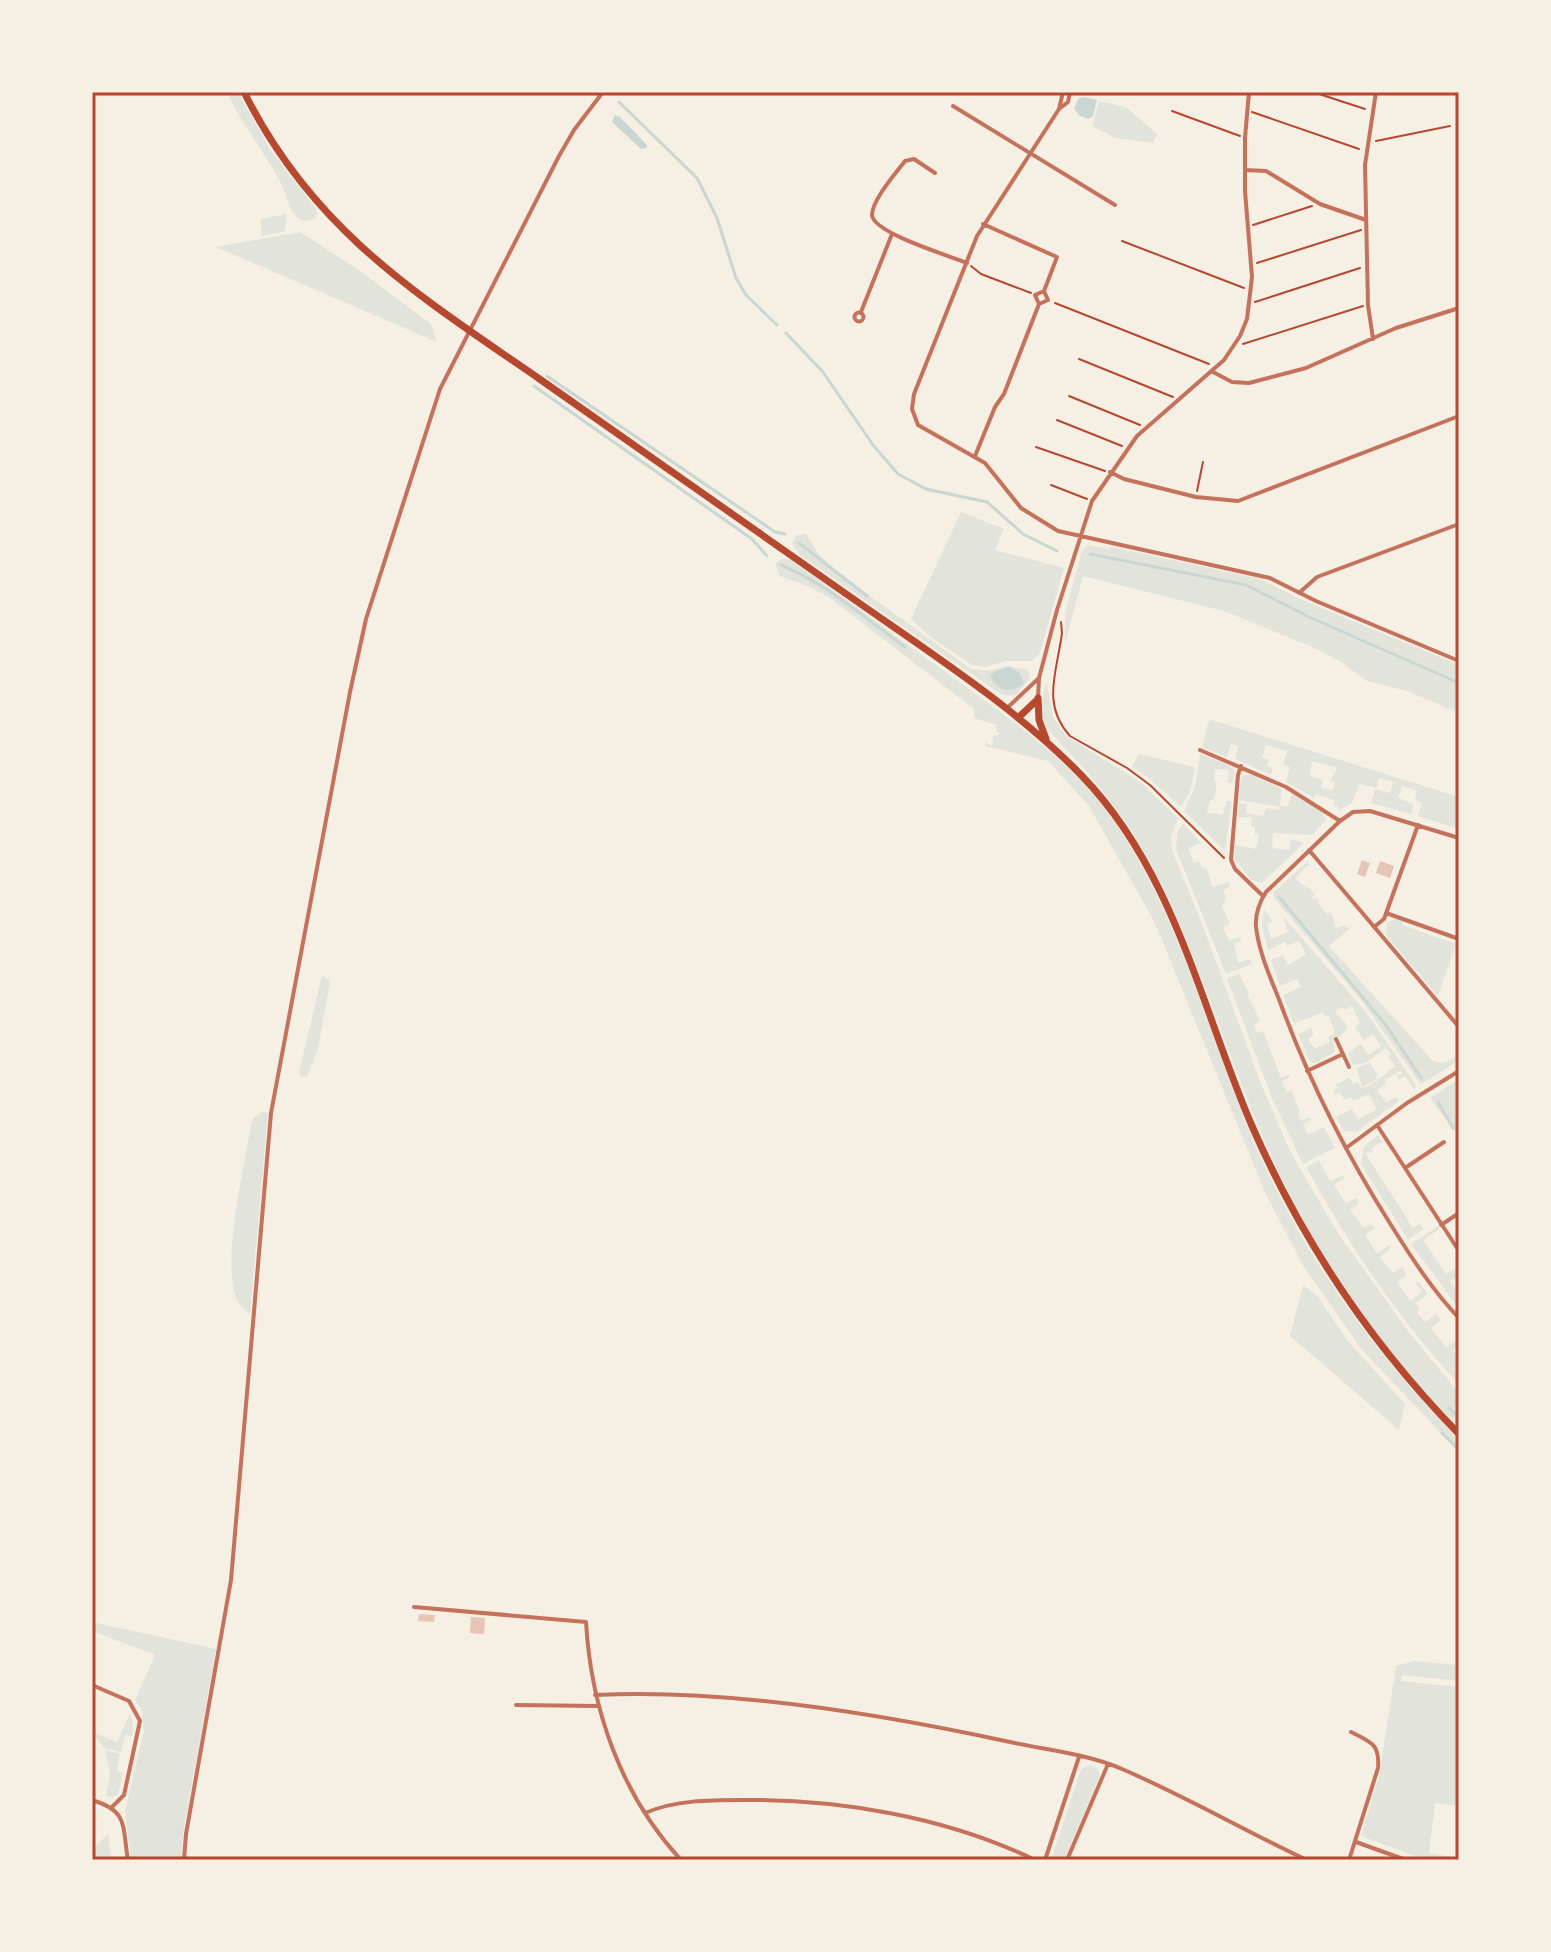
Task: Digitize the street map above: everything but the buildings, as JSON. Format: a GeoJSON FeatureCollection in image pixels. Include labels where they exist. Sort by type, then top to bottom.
{"type":"FeatureCollection","features":[{"type":"Feature","properties":{"kind":"main road"},"geometry":{"type":"LineString","coordinates":[[244,92],[272,143],[325,213],[374,260],[484,341],[900,631],[1018,718],[1047,741],[1106,803],[1150,872],[1191,963],[1252,1125],[1282,1191],[1321,1261],[1385,1351],[1459,1434]]}},
{"type":"Feature","properties":{"kind":"main road"},"geometry":{"type":"LineString","coordinates":[[1018,718],[1038,698]]}},
{"type":"Feature","properties":{"kind":"main road"},"geometry":{"type":"LineString","coordinates":[[1038,698],[1039,720],[1047,741]]}},
{"type":"Feature","properties":{"kind":"street"},"geometry":{"type":"LineString","coordinates":[[184,1860],[231,1583],[271,1113],[366,619],[440,389],[559,156],[603,92]]}},
{"type":"Feature","properties":{"kind":"street"},"geometry":{"type":"LineString","coordinates":[[1063,92],[1059,109],[983,224],[914,394],[912,409],[918,425],[990,467],[1012,500],[1048,526],[1080,536],[1255,573],[1459,661]]}},
{"type":"Feature","properties":{"kind":"street"},"geometry":{"type":"LineString","coordinates":[[1059,109],[1068,102],[1070,92]]}},
{"type":"Feature","properties":{"kind":"street"},"geometry":{"type":"LineString","coordinates":[[1038,698],[1039,678],[1057,610],[1092,501],[1127,447],[1145,427],[1218,367],[1233,347],[1247,319],[1252,265],[1245,170],[1249,92]]}},
{"type":"Feature","properties":{"kind":"street"},"geometry":{"type":"LineString","coordinates":[[1373,339],[1368,305],[1365,151],[1376,92]]}},
{"type":"Feature","properties":{"kind":"street"},"geometry":{"type":"LineString","coordinates":[[953,106],[1115,205]]}},
{"type":"Feature","properties":{"kind":"street"},"geometry":{"type":"LineString","coordinates":[[935,173],[909,159],[891,180],[872,214],[874,222],[892,234],[967,263]]}},
{"type":"Feature","properties":{"kind":"street"},"geometry":{"type":"LineString","coordinates":[[1245,170],[1266,171],[1320,204],[1366,220]]}},
{"type":"Feature","properties":{"kind":"street"},"geometry":{"type":"LineString","coordinates":[[975,456],[995,407],[1004,394],[1039,304],[1048,300],[1044,291],[1057,257],[983,224]]}},
{"type":"Feature","properties":{"kind":"street"},"geometry":{"type":"LineString","coordinates":[[861,312],[892,234]]}},
{"type":"Feature","properties":{"kind":"street"},"geometry":{"type":"LineString","coordinates":[[1039,304],[1035,295],[1044,291]]}},
{"type":"Feature","properties":{"kind":"street"},"geometry":{"type":"LineString","coordinates":[[1213,372],[1232,382],[1249,383],[1306,368],[1413,322],[1459,308]]}},
{"type":"Feature","properties":{"kind":"street"},"geometry":{"type":"LineString","coordinates":[[1110,472],[1124,479],[1196,497],[1238,501],[1459,416]]}},
{"type":"Feature","properties":{"kind":"street"},"geometry":{"type":"LineString","coordinates":[[1299,593],[1317,577],[1459,524]]}},
{"type":"Feature","properties":{"kind":"street"},"geometry":{"type":"LineString","coordinates":[[1006,710],[1039,678]]}},
{"type":"Feature","properties":{"kind":"street"},"geometry":{"type":"LineString","coordinates":[[1200,750],[1286,787],[1340,821]]}},
{"type":"Feature","properties":{"kind":"street"},"geometry":{"type":"LineString","coordinates":[[1241,766],[1230,853],[1235,869],[1263,896]]}},
{"type":"Feature","properties":{"kind":"street"},"geometry":{"type":"LineString","coordinates":[[1459,838],[1362,810],[1353,812],[1263,896],[1256,918],[1259,942],[1307,1071],[1346,1148],[1404,1245],[1459,1318]]}},
{"type":"Feature","properties":{"kind":"street"},"geometry":{"type":"LineString","coordinates":[[1374,927],[1384,919],[1418,825]]}},
{"type":"Feature","properties":{"kind":"street"},"geometry":{"type":"LineString","coordinates":[[1309,850],[1459,1027]]}},
{"type":"Feature","properties":{"kind":"street"},"geometry":{"type":"LineString","coordinates":[[1386,913],[1459,939]]}},
{"type":"Feature","properties":{"kind":"street"},"geometry":{"type":"LineString","coordinates":[[1336,1039],[1349,1067]]}},
{"type":"Feature","properties":{"kind":"street"},"geometry":{"type":"LineString","coordinates":[[1307,1071],[1343,1054]]}},
{"type":"Feature","properties":{"kind":"street"},"geometry":{"type":"LineString","coordinates":[[1346,1148],[1423,1092],[1459,1071]]}},
{"type":"Feature","properties":{"kind":"street"},"geometry":{"type":"LineString","coordinates":[[1377,1125],[1459,1251]]}},
{"type":"Feature","properties":{"kind":"street"},"geometry":{"type":"LineString","coordinates":[[1405,1168],[1444,1142]]}},
{"type":"Feature","properties":{"kind":"street"},"geometry":{"type":"LineString","coordinates":[[1441,1225],[1459,1213]]}},
{"type":"Feature","properties":{"kind":"street"},"geometry":{"type":"LineString","coordinates":[[414,1607],[586,1622],[595,1695],[624,1774],[645,1813],[681,1860]]}},
{"type":"Feature","properties":{"kind":"street"},"geometry":{"type":"LineString","coordinates":[[92,1685],[129,1701],[140,1721],[124,1795],[110,1806]]}},
{"type":"Feature","properties":{"kind":"street"},"geometry":{"type":"LineString","coordinates":[[595,1695],[684,1696],[819,1709],[909,1722],[1079,1757],[1108,1764],[1307,1860]]}},
{"type":"Feature","properties":{"kind":"street"},"geometry":{"type":"LineString","coordinates":[[516,1705],[598,1706]]}},
{"type":"Feature","properties":{"kind":"street"},"geometry":{"type":"LineString","coordinates":[[1349,1860],[1378,1768],[1379,1754],[1370,1742],[1351,1732]]}},
{"type":"Feature","properties":{"kind":"street"},"geometry":{"type":"LineString","coordinates":[[1045,1860],[1079,1757]]}},
{"type":"Feature","properties":{"kind":"street"},"geometry":{"type":"LineString","coordinates":[[1067,1860],[1108,1764]]}},
{"type":"Feature","properties":{"kind":"street"},"geometry":{"type":"LineString","coordinates":[[92,1800],[110,1806],[121,1818],[128,1860]]}},
{"type":"Feature","properties":{"kind":"street"},"geometry":{"type":"LineString","coordinates":[[645,1813],[688,1802],[816,1803],[915,1819],[987,1840],[1035,1860]]}},
{"type":"Feature","properties":{"kind":"street"},"geometry":{"type":"LineString","coordinates":[[1355,1842],[1406,1860]]}},
{"type":"Feature","properties":{"kind":"path"},"geometry":{"type":"LineString","coordinates":[[1313,92],[1372,112]]}},
{"type":"Feature","properties":{"kind":"path"},"geometry":{"type":"LineString","coordinates":[[1247,110],[1365,151]]}},
{"type":"Feature","properties":{"kind":"path"},"geometry":{"type":"LineString","coordinates":[[1172,111],[1245,138]]}},
{"type":"Feature","properties":{"kind":"path"},"geometry":{"type":"LineString","coordinates":[[1366,142],[1450,126]]}},
{"type":"Feature","properties":{"kind":"path"},"geometry":{"type":"LineString","coordinates":[[1248,227],[1320,204]]}},
{"type":"Feature","properties":{"kind":"path"},"geometry":{"type":"LineString","coordinates":[[1252,265],[1366,229]]}},
{"type":"Feature","properties":{"kind":"path"},"geometry":{"type":"LineString","coordinates":[[1122,241],[1251,290]]}},
{"type":"Feature","properties":{"kind":"path"},"geometry":{"type":"LineString","coordinates":[[967,263],[981,274],[1035,295]]}},
{"type":"Feature","properties":{"kind":"path"},"geometry":{"type":"LineString","coordinates":[[1250,303],[1368,266]]}},
{"type":"Feature","properties":{"kind":"path"},"geometry":{"type":"LineString","coordinates":[[1048,300],[1218,367]]}},
{"type":"Feature","properties":{"kind":"path"},"geometry":{"type":"LineString","coordinates":[[1233,347],[1368,305]]}},
{"type":"Feature","properties":{"kind":"path"},"geometry":{"type":"LineString","coordinates":[[1079,359],[1178,399]]}},
{"type":"Feature","properties":{"kind":"path"},"geometry":{"type":"LineString","coordinates":[[1069,396],[1145,427]]}},
{"type":"Feature","properties":{"kind":"path"},"geometry":{"type":"LineString","coordinates":[[1057,420],[1127,447]]}},
{"type":"Feature","properties":{"kind":"path"},"geometry":{"type":"LineString","coordinates":[[1036,447],[1110,472]]}},
{"type":"Feature","properties":{"kind":"path"},"geometry":{"type":"LineString","coordinates":[[1196,493],[1203,462]]}},
{"type":"Feature","properties":{"kind":"path"},"geometry":{"type":"LineString","coordinates":[[1051,485],[1092,501]]}},
{"type":"Feature","properties":{"kind":"path"},"geometry":{"type":"LineString","coordinates":[[1057,610],[1062,633],[1053,693],[1056,715],[1070,736],[1150,785],[1235,869]]}},
{"type":"Feature","properties":{"kind":"shaded area"},"geometry":{"type":"Polygon","coordinates":[[[227,92],[238,92],[269,148],[317,210],[316,217],[302,221],[292,211],[282,185],[227,92]]]}},
{"type":"Feature","properties":{"kind":"shaded area"},"geometry":{"type":"Polygon","coordinates":[[[1078,99],[1097,100],[1093,116],[1089,119],[1080,116],[1074,109],[1078,99]]]}},
{"type":"Feature","properties":{"kind":"shaded area"},"geometry":{"type":"Polygon","coordinates":[[[1099,101],[1126,107],[1157,134],[1153,143],[1116,138],[1092,126],[1099,101]]]}},
{"type":"Feature","properties":{"kind":"shaded area"},"geometry":{"type":"Polygon","coordinates":[[[615,115],[647,145],[646,148],[641,149],[612,122],[615,115]]]}},
{"type":"Feature","properties":{"kind":"shaded area"},"geometry":{"type":"Polygon","coordinates":[[[287,214],[285,231],[262,236],[260,219],[287,214]]]}},
{"type":"Feature","properties":{"kind":"shaded area"},"geometry":{"type":"Polygon","coordinates":[[[300,232],[360,271],[431,324],[437,342],[216,247],[300,232]]]}},
{"type":"Feature","properties":{"kind":"shaded area"},"geometry":{"type":"Polygon","coordinates":[[[961,512],[1004,529],[995,550],[1064,568],[1040,653],[1032,661],[1006,661],[985,667],[972,665],[932,638],[911,619],[961,512]]]}},
{"type":"Feature","properties":{"kind":"shaded area"},"geometry":{"type":"Polygon","coordinates":[[[806,534],[819,555],[840,574],[971,669],[988,671],[1007,666],[1028,670],[1030,678],[1016,695],[999,693],[800,555],[792,543],[797,535],[806,534]]]}},
{"type":"Feature","properties":{"kind":"shaded area"},"geometry":{"type":"Polygon","coordinates":[[[1087,545],[1112,547],[1260,579],[1300,599],[1459,665],[1459,713],[1407,691],[1367,681],[1317,649],[1224,611],[1083,576],[1065,644],[1065,613],[1082,551],[1087,545]]]}},
{"type":"Feature","properties":{"kind":"shaded area"},"geometry":{"type":"Polygon","coordinates":[[[781,559],[791,560],[1010,720],[1074,774],[1111,817],[1136,856],[1176,938],[1241,1112],[1278,1194],[1346,1306],[1400,1375],[1459,1440],[1459,1452],[1362,1350],[1302,1264],[1264,1190],[1155,923],[1089,806],[1048,761],[985,746],[987,738],[987,744],[992,745],[993,736],[1001,734],[996,731],[996,725],[974,718],[974,709],[830,598],[780,576],[775,564],[781,559]]]}},
{"type":"Feature","properties":{"kind":"shaded area"},"geometry":{"type":"Polygon","coordinates":[[[1009,667],[1019,672],[1024,683],[1005,690],[996,685],[990,676],[1009,667]]]}},
{"type":"Feature","properties":{"kind":"shaded area"},"geometry":{"type":"Polygon","coordinates":[[[1047,684],[1053,717],[1066,736],[1139,781],[1178,818],[1171,837],[1172,851],[1261,1084],[1290,1151],[1339,1235],[1411,1335],[1459,1393],[1459,1427],[1427,1394],[1368,1322],[1317,1244],[1274,1162],[1182,929],[1153,867],[1114,807],[1044,722],[1041,707],[1047,684]]]}},
{"type":"Feature","properties":{"kind":"shaded area"},"geometry":{"type":"Polygon","coordinates":[[[1209,719],[1459,797],[1459,829],[1418,816],[1422,803],[1415,800],[1417,791],[1402,786],[1398,798],[1414,804],[1411,814],[1371,803],[1375,789],[1390,793],[1393,782],[1379,778],[1376,788],[1360,784],[1352,803],[1340,810],[1334,806],[1334,800],[1316,794],[1314,798],[1286,782],[1290,767],[1283,765],[1287,751],[1266,745],[1262,757],[1269,760],[1267,766],[1273,768],[1271,775],[1235,759],[1238,746],[1231,744],[1227,757],[1202,747],[1209,719]],[[1312,761],[1310,776],[1323,780],[1321,788],[1333,790],[1335,783],[1330,781],[1337,768],[1312,761]]]}},
{"type":"Feature","properties":{"kind":"shaded area"},"geometry":{"type":"Polygon","coordinates":[[[1139,754],[1195,767],[1190,792],[1181,807],[1132,767],[1139,754]]]}},
{"type":"Feature","properties":{"kind":"shaded area"},"geometry":{"type":"Polygon","coordinates":[[[1200,754],[1234,770],[1233,783],[1228,783],[1229,770],[1215,769],[1214,781],[1217,782],[1214,800],[1210,800],[1207,813],[1224,814],[1226,801],[1232,801],[1225,851],[1184,811],[1195,786],[1200,754]]]}},
{"type":"Feature","properties":{"kind":"shaded area"},"geometry":{"type":"Polygon","coordinates":[[[1244,775],[1251,775],[1282,789],[1280,806],[1287,807],[1292,794],[1321,811],[1326,819],[1313,835],[1273,833],[1272,848],[1289,850],[1291,839],[1304,843],[1262,883],[1251,880],[1235,859],[1235,845],[1256,849],[1259,835],[1251,826],[1252,818],[1238,817],[1239,803],[1247,804],[1246,813],[1263,816],[1266,808],[1279,810],[1280,807],[1239,800],[1244,775]]]}},
{"type":"Feature","properties":{"kind":"shaded area"},"geometry":{"type":"Polygon","coordinates":[[[1183,823],[1201,843],[1188,848],[1194,863],[1199,861],[1202,868],[1206,867],[1213,887],[1229,882],[1230,887],[1223,890],[1226,897],[1222,907],[1230,924],[1223,927],[1229,941],[1240,937],[1241,941],[1234,944],[1238,963],[1250,959],[1252,964],[1226,974],[1176,849],[1177,833],[1183,823]]]}},
{"type":"Feature","properties":{"kind":"shaded area"},"geometry":{"type":"Polygon","coordinates":[[[1307,862],[1312,867],[1308,865],[1295,878],[1313,891],[1315,894],[1312,897],[1317,898],[1327,914],[1331,912],[1336,928],[1351,927],[1329,946],[1431,1059],[1444,1063],[1456,1056],[1456,1062],[1423,1083],[1419,1082],[1362,1001],[1273,897],[1273,893],[1307,862]]]}},
{"type":"Feature","properties":{"kind":"shaded area"},"geometry":{"type":"Polygon","coordinates":[[[1264,909],[1273,921],[1267,924],[1271,939],[1288,932],[1283,916],[1366,1012],[1416,1085],[1414,1089],[1405,1076],[1399,1080],[1396,1075],[1402,1074],[1400,1071],[1385,1080],[1386,1083],[1377,1090],[1386,1103],[1396,1097],[1399,1101],[1356,1132],[1344,1131],[1336,1117],[1352,1109],[1358,1119],[1377,1110],[1369,1094],[1353,1101],[1351,1097],[1344,1100],[1340,1093],[1335,1095],[1336,1084],[1350,1078],[1353,1084],[1358,1082],[1361,1088],[1371,1085],[1395,1066],[1388,1056],[1391,1054],[1386,1048],[1365,1063],[1353,1065],[1348,1053],[1361,1044],[1369,1055],[1381,1046],[1373,1034],[1364,1040],[1355,1027],[1360,1023],[1352,1006],[1335,1012],[1348,1026],[1342,1035],[1333,1040],[1335,1052],[1316,1063],[1310,1062],[1298,1034],[1312,1028],[1313,1035],[1308,1040],[1315,1049],[1330,1042],[1328,1037],[1335,1033],[1329,1016],[1325,1017],[1323,1012],[1294,1024],[1283,995],[1301,987],[1297,979],[1280,986],[1271,960],[1283,955],[1288,965],[1306,954],[1299,941],[1287,946],[1285,942],[1268,950],[1262,927],[1264,909]]]}},
{"type":"Feature","properties":{"kind":"shaded area"},"geometry":{"type":"Polygon","coordinates":[[[1394,919],[1403,921],[1402,925],[1456,944],[1438,996],[1386,935],[1387,923],[1394,919]]]}},
{"type":"Feature","properties":{"kind":"shaded area"},"geometry":{"type":"Polygon","coordinates":[[[1239,974],[1260,1020],[1254,1024],[1257,1033],[1263,1031],[1281,1078],[1290,1077],[1282,1081],[1287,1092],[1291,1090],[1301,1121],[1310,1117],[1311,1120],[1303,1124],[1308,1134],[1324,1127],[1335,1148],[1303,1164],[1272,1098],[1227,979],[1239,974]]]}},
{"type":"Feature","properties":{"kind":"shaded area"},"geometry":{"type":"Polygon","coordinates":[[[322,975],[330,981],[318,1049],[307,1077],[301,1077],[299,1073],[322,975]]]}},
{"type":"Feature","properties":{"kind":"shaded area"},"geometry":{"type":"Polygon","coordinates":[[[1370,1063],[1378,1075],[1375,1077],[1377,1079],[1362,1087],[1357,1068],[1370,1063]]]}},
{"type":"Feature","properties":{"kind":"shaded area"},"geometry":{"type":"Polygon","coordinates":[[[1459,1079],[1459,1131],[1454,1131],[1430,1098],[1459,1079]]]}},
{"type":"Feature","properties":{"kind":"shaded area"},"geometry":{"type":"Polygon","coordinates":[[[262,1112],[268,1113],[250,1314],[238,1302],[231,1263],[239,1189],[251,1125],[253,1118],[262,1112]]]}},
{"type":"Feature","properties":{"kind":"shaded area"},"geometry":{"type":"Polygon","coordinates":[[[1378,1135],[1383,1141],[1371,1149],[1373,1152],[1365,1153],[1413,1228],[1420,1224],[1423,1229],[1408,1240],[1361,1164],[1364,1147],[1378,1135]]]}},
{"type":"Feature","properties":{"kind":"shaded area"},"geometry":{"type":"Polygon","coordinates":[[[1319,1160],[1330,1181],[1343,1175],[1345,1178],[1334,1185],[1346,1203],[1356,1198],[1359,1204],[1350,1210],[1364,1228],[1372,1224],[1375,1228],[1365,1235],[1377,1253],[1390,1245],[1380,1258],[1393,1273],[1403,1267],[1406,1275],[1397,1282],[1410,1301],[1422,1292],[1415,1282],[1418,1281],[1428,1294],[1415,1303],[1420,1310],[1417,1313],[1425,1322],[1436,1314],[1441,1320],[1431,1328],[1446,1347],[1459,1338],[1453,1351],[1459,1356],[1459,1384],[1395,1308],[1339,1224],[1306,1167],[1319,1160]]]}},
{"type":"Feature","properties":{"kind":"shaded area"},"geometry":{"type":"Polygon","coordinates":[[[1438,1226],[1440,1229],[1423,1240],[1446,1274],[1459,1266],[1459,1275],[1450,1281],[1459,1294],[1459,1309],[1411,1244],[1438,1226]]]}},
{"type":"Feature","properties":{"kind":"shaded area"},"geometry":{"type":"Polygon","coordinates":[[[1303,1285],[1318,1297],[1347,1340],[1405,1404],[1399,1430],[1290,1336],[1303,1285]]]}},
{"type":"Feature","properties":{"kind":"shaded area"},"geometry":{"type":"Polygon","coordinates":[[[92,1622],[216,1649],[183,1833],[181,1860],[131,1860],[125,1811],[144,1731],[142,1711],[135,1700],[155,1655],[92,1631],[92,1622]]]}},
{"type":"Feature","properties":{"kind":"shaded area"},"geometry":{"type":"Polygon","coordinates":[[[1414,1661],[1459,1665],[1459,1681],[1402,1675],[1401,1681],[1459,1687],[1459,1806],[1435,1803],[1429,1853],[1459,1860],[1426,1860],[1361,1836],[1379,1777],[1396,1666],[1414,1661]]]}},
{"type":"Feature","properties":{"kind":"shaded area"},"geometry":{"type":"Polygon","coordinates":[[[130,1713],[132,1736],[125,1735],[121,1752],[104,1748],[92,1732],[117,1742],[130,1713]]]}},
{"type":"Feature","properties":{"kind":"shaded area"},"geometry":{"type":"Polygon","coordinates":[[[105,1750],[120,1754],[117,1771],[123,1773],[118,1794],[113,1797],[106,1796],[110,1773],[105,1750]]]}},
{"type":"Feature","properties":{"kind":"shaded area"},"geometry":{"type":"Polygon","coordinates":[[[1090,1765],[1097,1768],[1100,1775],[1064,1860],[1051,1860],[1081,1769],[1090,1765]]]}},
{"type":"Feature","properties":{"kind":"shaded area"},"geometry":{"type":"Polygon","coordinates":[[[108,1834],[112,1860],[92,1855],[92,1850],[108,1834]]]}},
{"type":"Feature","properties":{"kind":"waterway"},"geometry":{"type":"LineString","coordinates":[[619,102],[697,178],[717,218],[736,278],[746,295],[777,325]]}},
{"type":"Feature","properties":{"kind":"waterway"},"geometry":{"type":"LineString","coordinates":[[786,333],[823,372],[873,445],[898,474],[926,489],[987,502],[1023,534],[1057,551]]}},
{"type":"Feature","properties":{"kind":"waterway"},"geometry":{"type":"LineString","coordinates":[[547,376],[775,532],[785,534]]}},
{"type":"Feature","properties":{"kind":"waterway"},"geometry":{"type":"LineString","coordinates":[[534,386],[752,539],[767,556]]}},
{"type":"Feature","properties":{"kind":"waterway"},"geometry":{"type":"LineString","coordinates":[[799,543],[867,596]]}},
{"type":"Feature","properties":{"kind":"waterway"},"geometry":{"type":"LineString","coordinates":[[1090,554],[1246,585],[1309,617],[1459,683]]}},
{"type":"Feature","properties":{"kind":"waterway"},"geometry":{"type":"LineString","coordinates":[[781,565],[830,592],[905,647]]}},
{"type":"Feature","properties":{"kind":"waterway"},"geometry":{"type":"LineString","coordinates":[[1279,897],[1385,1024],[1421,1078]]}},
{"type":"Feature","properties":{"kind":"waterway"},"geometry":{"type":"LineString","coordinates":[[1438,1102],[1453,1128]]}},
{"type":"Feature","properties":{"kind":"waterway"},"geometry":{"type":"LineString","coordinates":[[1449,1408],[1459,1418]]}},
{"type":"Feature","properties":{"kind":"waterway"},"geometry":{"type":"LineString","coordinates":[[1442,1433],[1459,1450]]}}]}
